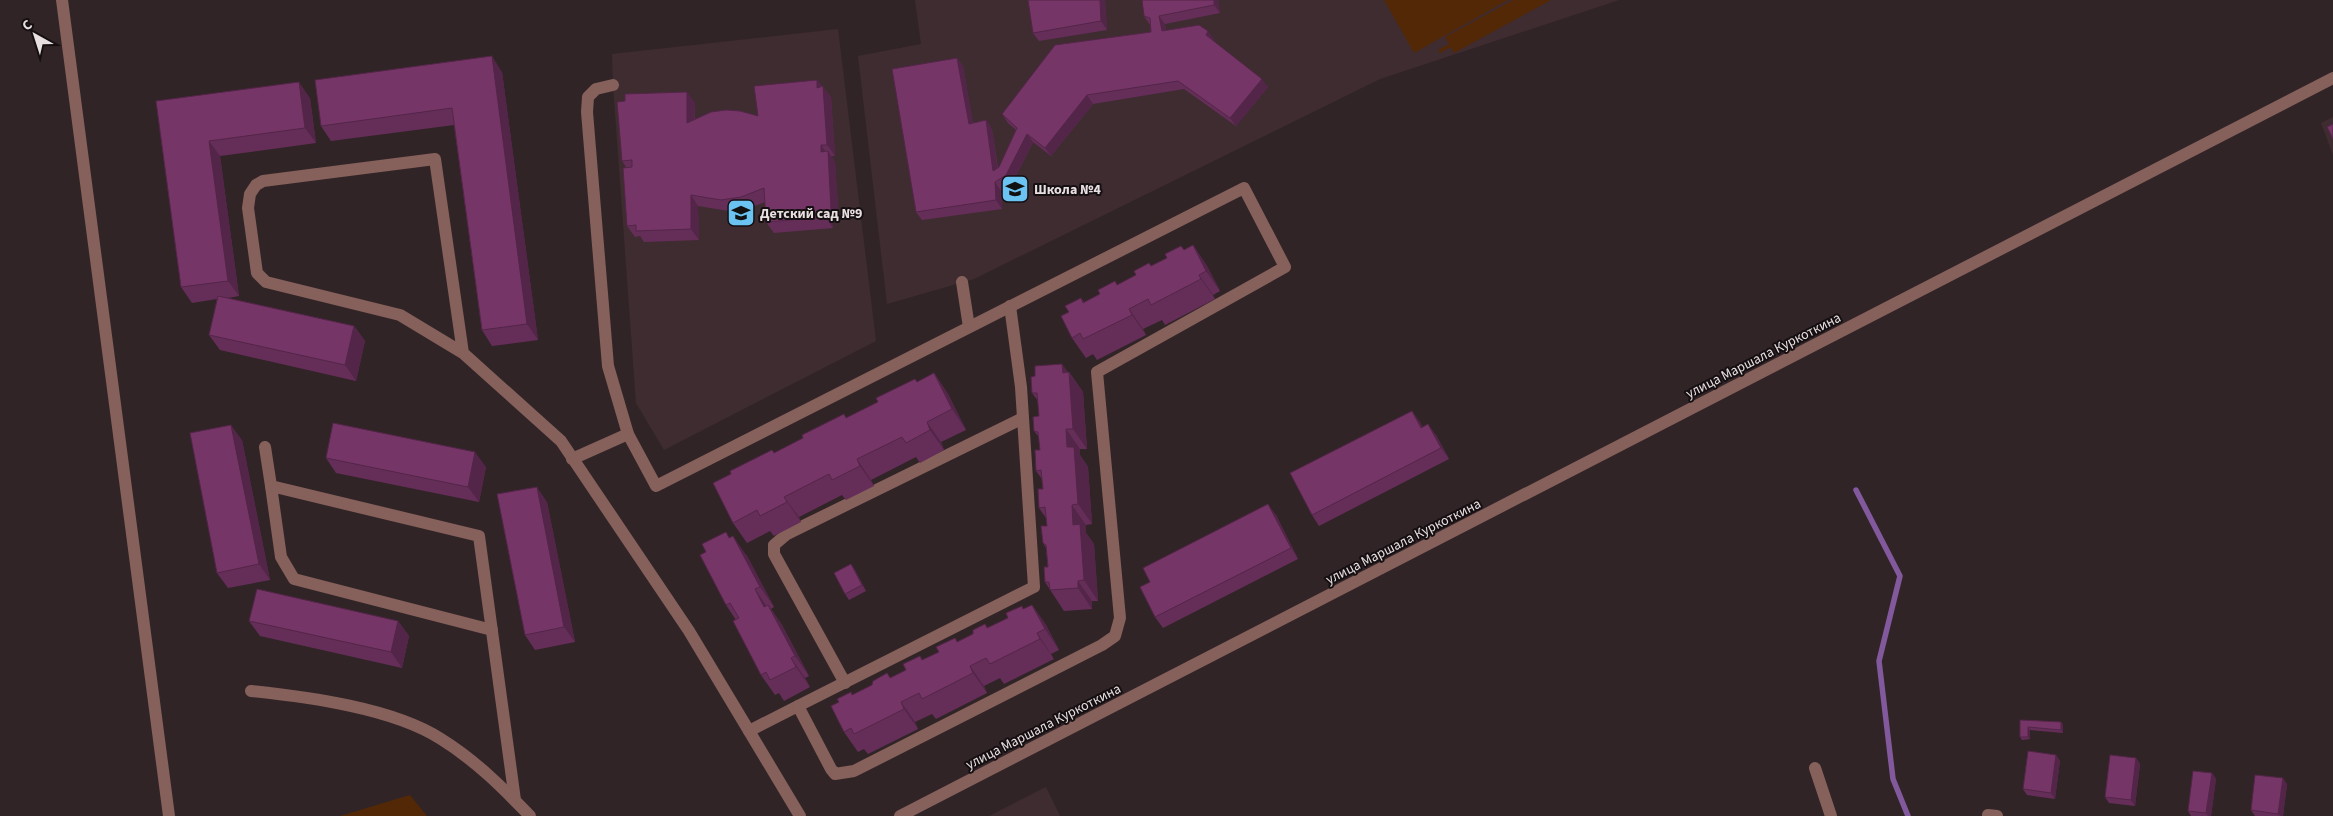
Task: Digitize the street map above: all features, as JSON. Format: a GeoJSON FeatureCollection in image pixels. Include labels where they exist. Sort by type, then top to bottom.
{"type":"FeatureCollection","features":[{"type":"Feature","properties":{"kind":"street"},"geometry":{"type":"LineString","coordinates":[[62,0],[169,816]]}},
{"type":"Feature","properties":{"kind":"street","name":"улица Маршала Куркоткина"},"geometry":{"type":"LineString","coordinates":[[900,816],[2333,78]]}},
{"type":"Feature","properties":{"kind":"street"},"geometry":{"type":"LineString","coordinates":[[613,85],[596,89],[588,97],[608,366],[628,434],[656,486],[1244,188],[1286,267],[1098,372],[1120,618],[1115,636],[1094,650],[854,771],[835,774],[798,706]]}},
{"type":"Feature","properties":{"kind":"street"},"geometry":{"type":"LineString","coordinates":[[463,353],[435,159],[263,182],[256,185],[250,194],[248,208],[257,273],[266,282],[400,315],[463,353],[560,441],[689,631],[800,816]]}},
{"type":"Feature","properties":{"kind":"street"},"geometry":{"type":"LineString","coordinates":[[962,282],[968,327]]}},
{"type":"Feature","properties":{"kind":"street"},"geometry":{"type":"LineString","coordinates":[[749,731],[1034,587],[1021,387],[1010,306]]}},
{"type":"Feature","properties":{"kind":"street"},"geometry":{"type":"LineString","coordinates":[[845,683],[774,554],[774,545],[787,534],[1023,418]]}},
{"type":"Feature","properties":{"kind":"street"},"geometry":{"type":"LineString","coordinates":[[572,459],[628,434]]}},
{"type":"Feature","properties":{"kind":"street"},"geometry":{"type":"LineString","coordinates":[[265,447],[281,557],[294,579],[492,630]]}},
{"type":"Feature","properties":{"kind":"street"},"geometry":{"type":"LineString","coordinates":[[271,486],[479,536],[515,800]]}},
{"type":"Feature","properties":{"kind":"street"},"geometry":{"type":"LineString","coordinates":[[251,691],[336,703],[410,723],[441,738],[472,761],[530,816]]}},
{"type":"Feature","properties":{"kind":"street"},"geometry":{"type":"LineString","coordinates":[[1815,768],[1831,816]]}},
{"type":"Feature","properties":{"kind":"shaded area","name":"Школа №4"},"geometry":{"type":"Polygon","coordinates":[[[915,0],[1619,0],[1380,79],[974,279],[887,304],[858,56],[921,44],[915,0]]]}},
{"type":"Feature","properties":{"kind":"shaded area"},"geometry":{"type":"Polygon","coordinates":[[[1384,0],[1508,0],[1414,53],[1384,0]]]}},
{"type":"Feature","properties":{"kind":"shaded area"},"geometry":{"type":"Polygon","coordinates":[[[1513,0],[1551,0],[1454,53],[1451,47],[1440,53],[1438,50],[1449,44],[1445,37],[1513,0]]]}},
{"type":"Feature","properties":{"kind":"shaded area","name":"Детский сад №9"},"geometry":{"type":"Polygon","coordinates":[[[838,29],[876,341],[664,450],[636,403],[612,54],[838,29]]]}},
{"type":"Feature","properties":{"kind":"shaded area"},"geometry":{"type":"Polygon","coordinates":[[[2333,117],[2333,155],[2321,123],[2333,117]]]}},
{"type":"Feature","properties":{"kind":"shaded area"},"geometry":{"type":"Polygon","coordinates":[[[1046,787],[1060,816],[989,816],[1046,787]]]}},
{"type":"Feature","properties":{"kind":"shaded area"},"geometry":{"type":"Polygon","coordinates":[[[410,795],[427,816],[340,816],[410,795]]]}},
{"type":"Feature","properties":{"kind":"building"},"geometry":{"type":"Polygon","coordinates":[[[1028,0],[1100,0],[1101,21],[1033,33],[1028,0]]]}},
{"type":"Feature","properties":{"kind":"building"},"geometry":{"type":"Polygon","coordinates":[[[1142,0],[1214,0],[1214,5],[1159,16],[1162,31],[1199,25],[1208,31],[1206,35],[1262,79],[1230,118],[1178,81],[1087,95],[1045,148],[1027,134],[1006,175],[995,182],[996,200],[916,212],[892,69],[957,58],[969,124],[986,120],[993,171],[999,167],[1017,128],[1002,114],[1055,45],[1151,32],[1150,18],[1144,16],[1142,0]]]}},
{"type":"Feature","properties":{"kind":"building"},"geometry":{"type":"Polygon","coordinates":[[[492,56],[527,324],[482,330],[452,108],[321,126],[315,80],[492,56]]]}},
{"type":"Feature","properties":{"kind":"building"},"geometry":{"type":"Polygon","coordinates":[[[817,80],[817,88],[823,86],[827,145],[821,145],[821,152],[828,151],[831,210],[825,210],[826,217],[766,222],[764,188],[741,197],[721,200],[691,195],[691,229],[636,231],[636,225],[627,226],[623,168],[632,167],[632,160],[622,161],[617,102],[625,101],[625,94],[687,92],[687,123],[711,112],[726,110],[740,111],[758,116],[754,86],[817,80]]]}},
{"type":"Feature","properties":{"kind":"building"},"geometry":{"type":"Polygon","coordinates":[[[299,82],[305,128],[209,141],[228,281],[181,287],[156,101],[299,82]]]}},
{"type":"Feature","properties":{"kind":"building"},"geometry":{"type":"Polygon","coordinates":[[[2333,124],[2333,139],[2327,127],[2333,124]]]}},
{"type":"Feature","properties":{"kind":"building"},"geometry":{"type":"Polygon","coordinates":[[[1193,245],[1206,271],[1199,275],[1201,279],[1151,305],[1148,299],[1129,309],[1132,315],[1083,339],[1080,333],[1072,338],[1061,316],[1069,312],[1065,306],[1081,298],[1083,303],[1100,294],[1098,290],[1115,281],[1117,285],[1136,275],[1134,271],[1149,263],[1151,266],[1167,258],[1165,254],[1181,246],[1184,250],[1193,245]]]}},
{"type":"Feature","properties":{"kind":"building"},"geometry":{"type":"Polygon","coordinates":[[[218,296],[354,326],[345,365],[209,335],[218,296]]]}},
{"type":"Feature","properties":{"kind":"building"},"geometry":{"type":"Polygon","coordinates":[[[1062,364],[1063,373],[1069,372],[1073,429],[1066,429],[1067,447],[1074,447],[1078,504],[1072,505],[1073,525],[1080,524],[1084,580],[1078,581],[1078,588],[1050,590],[1049,582],[1045,582],[1044,567],[1048,567],[1046,545],[1043,543],[1041,526],[1047,526],[1045,507],[1039,508],[1038,489],[1043,489],[1041,470],[1036,471],[1035,450],[1040,450],[1038,432],[1034,431],[1033,417],[1039,416],[1037,393],[1032,393],[1031,377],[1035,376],[1035,366],[1062,364]]]}},
{"type":"Feature","properties":{"kind":"building"},"geometry":{"type":"Polygon","coordinates":[[[934,373],[952,409],[927,422],[930,430],[906,443],[902,437],[857,459],[860,466],[832,480],[829,474],[784,497],[787,502],[760,516],[757,510],[733,523],[713,483],[731,474],[730,471],[772,450],[774,453],[803,438],[802,435],[844,414],[846,418],[878,402],[876,398],[915,379],[917,382],[934,373]]]}},
{"type":"Feature","properties":{"kind":"building"},"geometry":{"type":"Polygon","coordinates":[[[1412,411],[1421,428],[1428,424],[1441,448],[1312,515],[1290,473],[1412,411]]]}},
{"type":"Feature","properties":{"kind":"building"},"geometry":{"type":"Polygon","coordinates":[[[333,423],[475,452],[468,487],[326,458],[333,423]]]}},
{"type":"Feature","properties":{"kind":"building"},"geometry":{"type":"Polygon","coordinates":[[[231,425],[259,564],[217,573],[190,433],[231,425]]]}},
{"type":"Feature","properties":{"kind":"building"},"geometry":{"type":"Polygon","coordinates":[[[537,487],[564,627],[525,635],[497,494],[537,487]]]}},
{"type":"Feature","properties":{"kind":"building"},"geometry":{"type":"Polygon","coordinates":[[[1268,504],[1291,548],[1155,617],[1140,587],[1150,582],[1143,568],[1268,504]]]}},
{"type":"Feature","properties":{"kind":"building"},"geometry":{"type":"Polygon","coordinates":[[[726,532],[729,538],[733,536],[760,587],[755,589],[764,607],[768,605],[795,656],[791,658],[796,667],[770,680],[766,672],[761,675],[733,621],[739,618],[730,603],[726,605],[700,555],[706,552],[702,544],[726,532]]]}},
{"type":"Feature","properties":{"kind":"building"},"geometry":{"type":"Polygon","coordinates":[[[851,564],[862,585],[845,594],[834,573],[851,564]]]}},
{"type":"Feature","properties":{"kind":"building"},"geometry":{"type":"Polygon","coordinates":[[[257,589],[398,621],[391,652],[249,621],[257,589]]]}},
{"type":"Feature","properties":{"kind":"building"},"geometry":{"type":"Polygon","coordinates":[[[1032,605],[1045,629],[1037,633],[1040,639],[990,664],[986,658],[970,666],[973,673],[922,699],[919,693],[901,702],[904,709],[854,734],[851,728],[844,732],[831,706],[839,702],[837,699],[851,692],[852,695],[872,685],[873,681],[887,673],[890,678],[906,670],[903,664],[920,656],[922,660],[939,652],[936,647],[955,638],[957,642],[973,634],[973,630],[985,624],[987,628],[1008,618],[1006,613],[1022,606],[1023,609],[1032,605]]]}},
{"type":"Feature","properties":{"kind":"building"},"geometry":{"type":"Polygon","coordinates":[[[2020,720],[2061,722],[2061,730],[2028,727],[2028,737],[2020,737],[2020,720]]]}},
{"type":"Feature","properties":{"kind":"building"},"geometry":{"type":"Polygon","coordinates":[[[2028,751],[2056,755],[2051,793],[2023,789],[2028,751]]]}},
{"type":"Feature","properties":{"kind":"building"},"geometry":{"type":"Polygon","coordinates":[[[2110,755],[2136,758],[2131,800],[2105,797],[2110,755]]]}},
{"type":"Feature","properties":{"kind":"building"},"geometry":{"type":"Polygon","coordinates":[[[2193,771],[2212,773],[2206,813],[2188,811],[2193,771]]]}},
{"type":"Feature","properties":{"kind":"building"},"geometry":{"type":"Polygon","coordinates":[[[2255,775],[2283,778],[2278,814],[2251,810],[2255,775]]]}},
{"type":"Feature","properties":{"kind":"waterway"},"geometry":{"type":"LineString","coordinates":[[1856,490],[1900,576],[1879,661],[1893,779],[1908,816]]}},
{"type":"Feature","properties":{"kind":"place","name":"Школа №4"},"geometry":{"type":"Point","coordinates":[1015,189]}},
{"type":"Feature","properties":{"kind":"place","name":"Детский сад №9"},"geometry":{"type":"Point","coordinates":[741,213]}}]}
